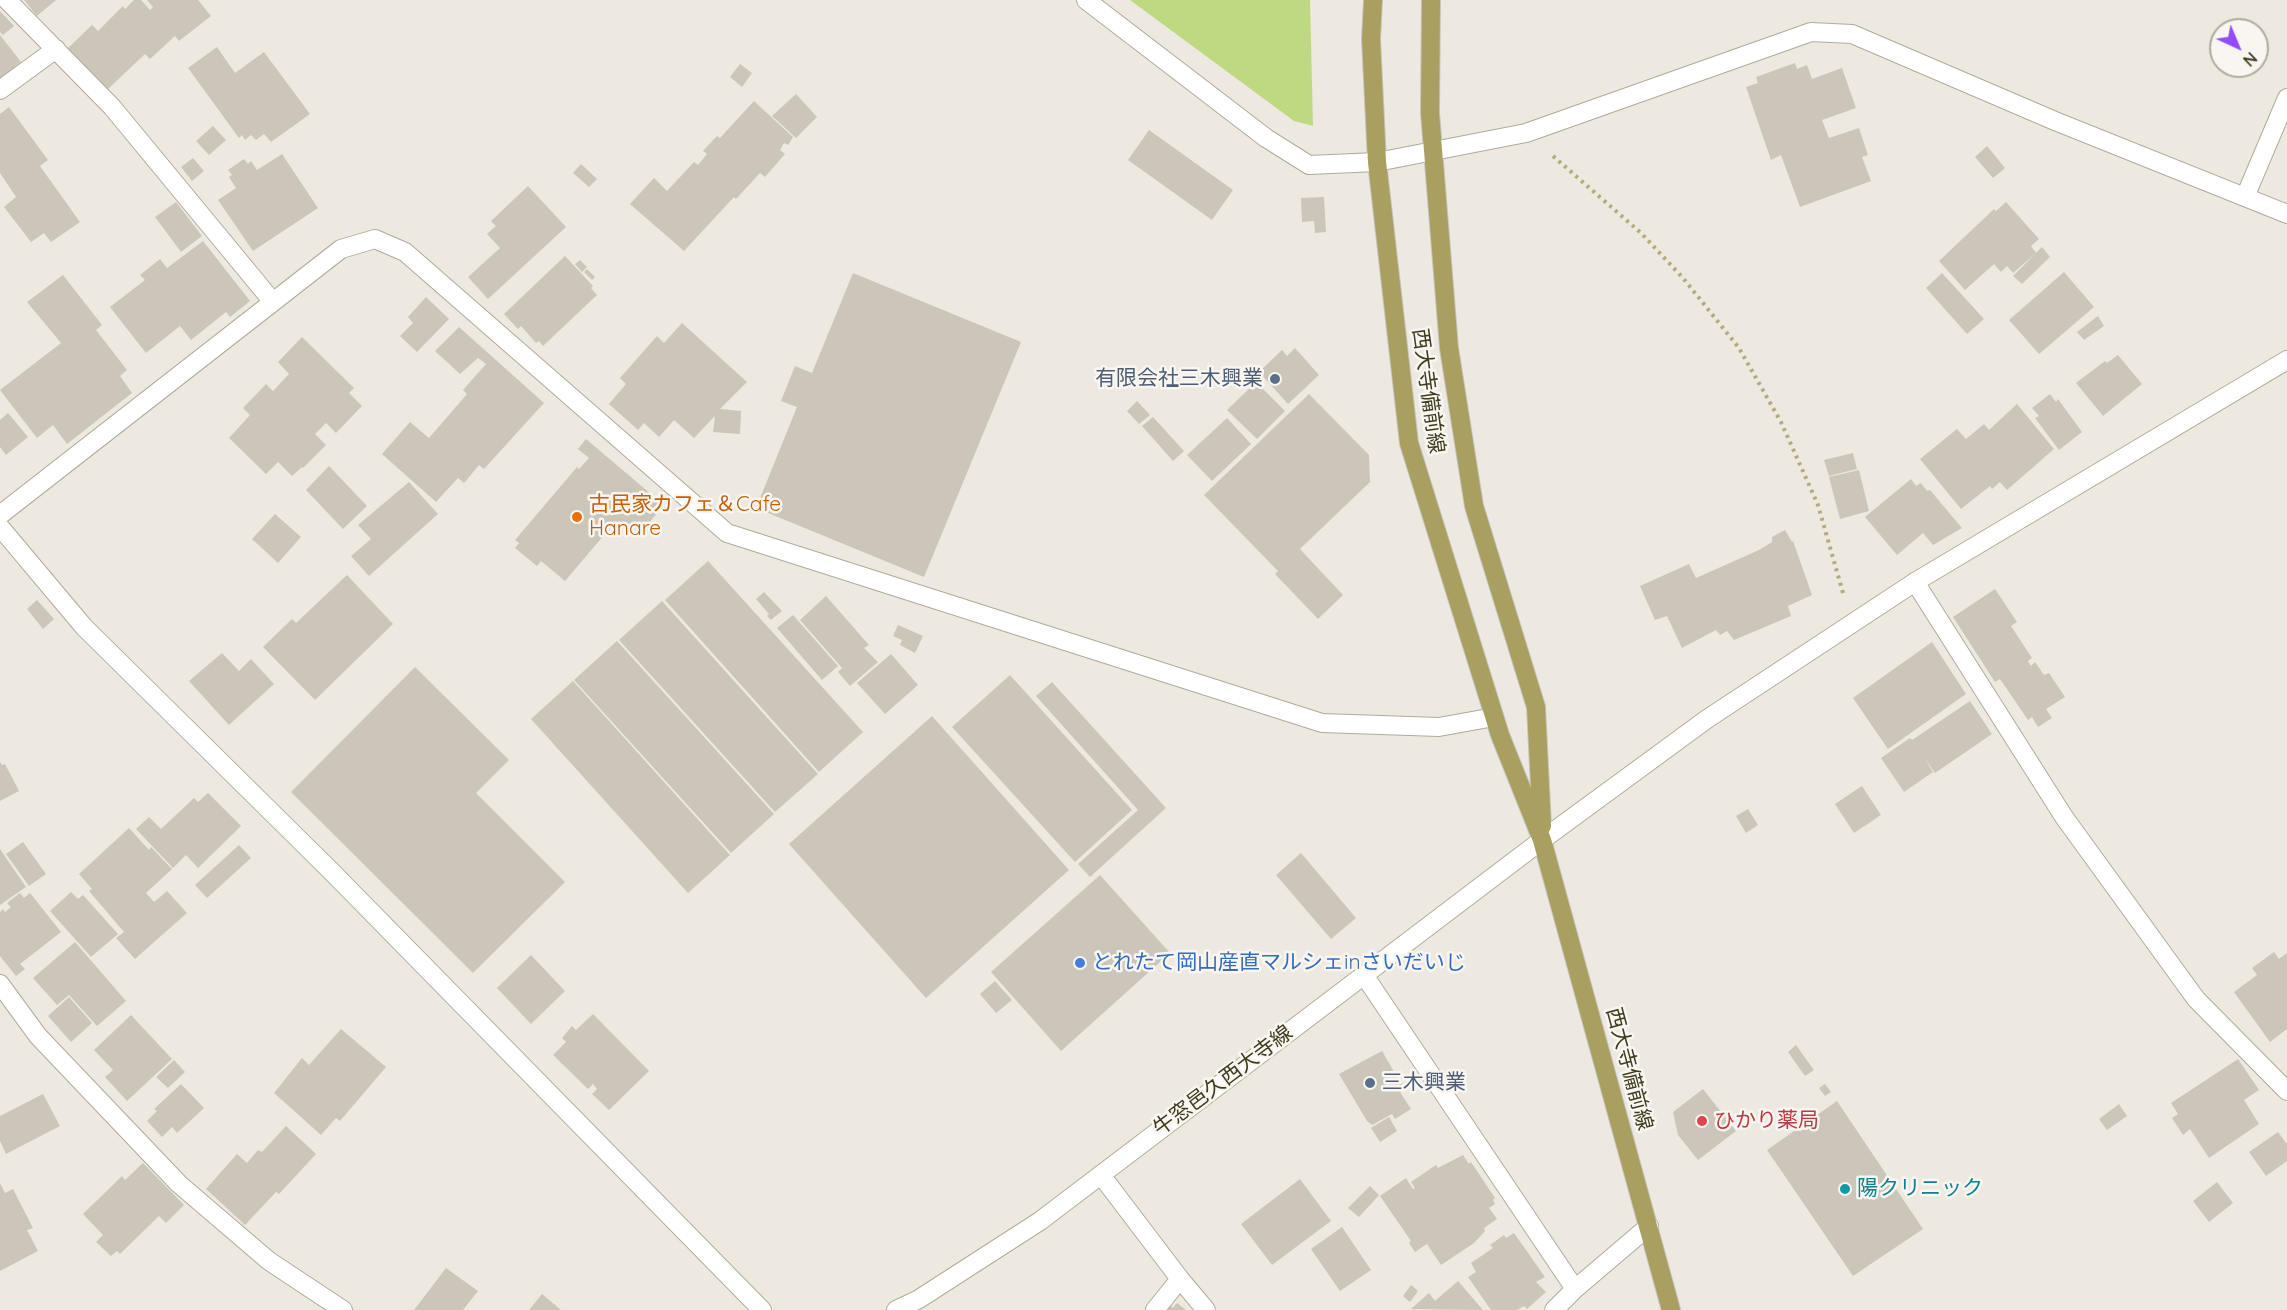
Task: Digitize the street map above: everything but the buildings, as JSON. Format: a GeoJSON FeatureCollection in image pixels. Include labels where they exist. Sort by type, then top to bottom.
{"type":"FeatureCollection","features":[{"type":"Feature","properties":{"kind":"main road","name":"西大寺備前線"},"geometry":{"type":"LineString","coordinates":[[1373,0],[1371,39],[1377,162],[1409,443],[1494,717],[1542,840],[1671,1310]]}},
{"type":"Feature","properties":{"kind":"main road","name":"西大寺備前線"},"geometry":{"type":"LineString","coordinates":[[1431,0],[1430,113],[1449,348],[1474,506],[1536,707],[1542,840]]}},
{"type":"Feature","properties":{"kind":"street"},"geometry":{"type":"LineString","coordinates":[[8,0],[112,107],[273,302]]}},
{"type":"Feature","properties":{"kind":"street"},"geometry":{"type":"LineString","coordinates":[[1086,0],[1266,138],[1309,165],[1377,162],[1526,133],[1811,32],[1852,34],[2055,121],[2287,214]]}},
{"type":"Feature","properties":{"kind":"street"},"geometry":{"type":"LineString","coordinates":[[0,90],[56,49]]}},
{"type":"Feature","properties":{"kind":"street"},"geometry":{"type":"LineString","coordinates":[[2245,197],[2287,98]]}},
{"type":"Feature","properties":{"kind":"street"},"geometry":{"type":"LineString","coordinates":[[0,515],[341,249],[375,239],[405,252],[727,533],[1322,723],[1439,726],[1494,717]]}},
{"type":"Feature","properties":{"kind":"street","name":"牛窓邑久西大寺線"},"geometry":{"type":"LineString","coordinates":[[896,1310],[919,1299],[1040,1221],[1542,840],[1707,719],[1915,582],[2287,360]]}},
{"type":"Feature","properties":{"kind":"street"},"geometry":{"type":"LineString","coordinates":[[0,527],[84,627],[331,871],[762,1310]]}},
{"type":"Feature","properties":{"kind":"street"},"geometry":{"type":"LineString","coordinates":[[1915,582],[2064,817],[2196,999],[2287,1091]]}},
{"type":"Feature","properties":{"kind":"street"},"geometry":{"type":"LineString","coordinates":[[1365,975],[1575,1288]]}},
{"type":"Feature","properties":{"kind":"street"},"geometry":{"type":"LineString","coordinates":[[0,984],[38,1036],[179,1184],[269,1261],[343,1310]]}},
{"type":"Feature","properties":{"kind":"street"},"geometry":{"type":"LineString","coordinates":[[1101,1175],[1206,1310]]}},
{"type":"Feature","properties":{"kind":"street"},"geometry":{"type":"LineString","coordinates":[[1554,1310],[1575,1288],[1649,1226]]}},
{"type":"Feature","properties":{"kind":"street"},"geometry":{"type":"LineString","coordinates":[[1155,1310],[1180,1279]]}},
{"type":"Feature","properties":{"kind":"path"},"geometry":{"type":"LineString","coordinates":[[1526,133],[1641,233],[1683,278],[1739,348],[1781,422],[1818,505],[1852,623]]}},
{"type":"Feature","properties":{"kind":"shaded area"},"geometry":{"type":"Polygon","coordinates":[[[1130,0],[1310,0],[1313,126],[1294,121],[1130,0]]]}},
{"type":"Feature","properties":{"kind":"place","name":"有限会社三木興業"},"geometry":{"type":"Point","coordinates":[1275,379]}},
{"type":"Feature","properties":{"kind":"place","name":"古民家カフェ＆Cafe Hanare"},"geometry":{"type":"Point","coordinates":[577,517]}},
{"type":"Feature","properties":{"kind":"place","name":"とれたて岡山産直マルシェinさいだいじ"},"geometry":{"type":"Point","coordinates":[1080,963]}},
{"type":"Feature","properties":{"kind":"place","name":"三木興業"},"geometry":{"type":"Point","coordinates":[1370,1083]}},
{"type":"Feature","properties":{"kind":"place","name":"ひかり薬局"},"geometry":{"type":"Point","coordinates":[1702,1121]}},
{"type":"Feature","properties":{"kind":"place","name":"陽クリニック"},"geometry":{"type":"Point","coordinates":[1845,1189]}}]}
